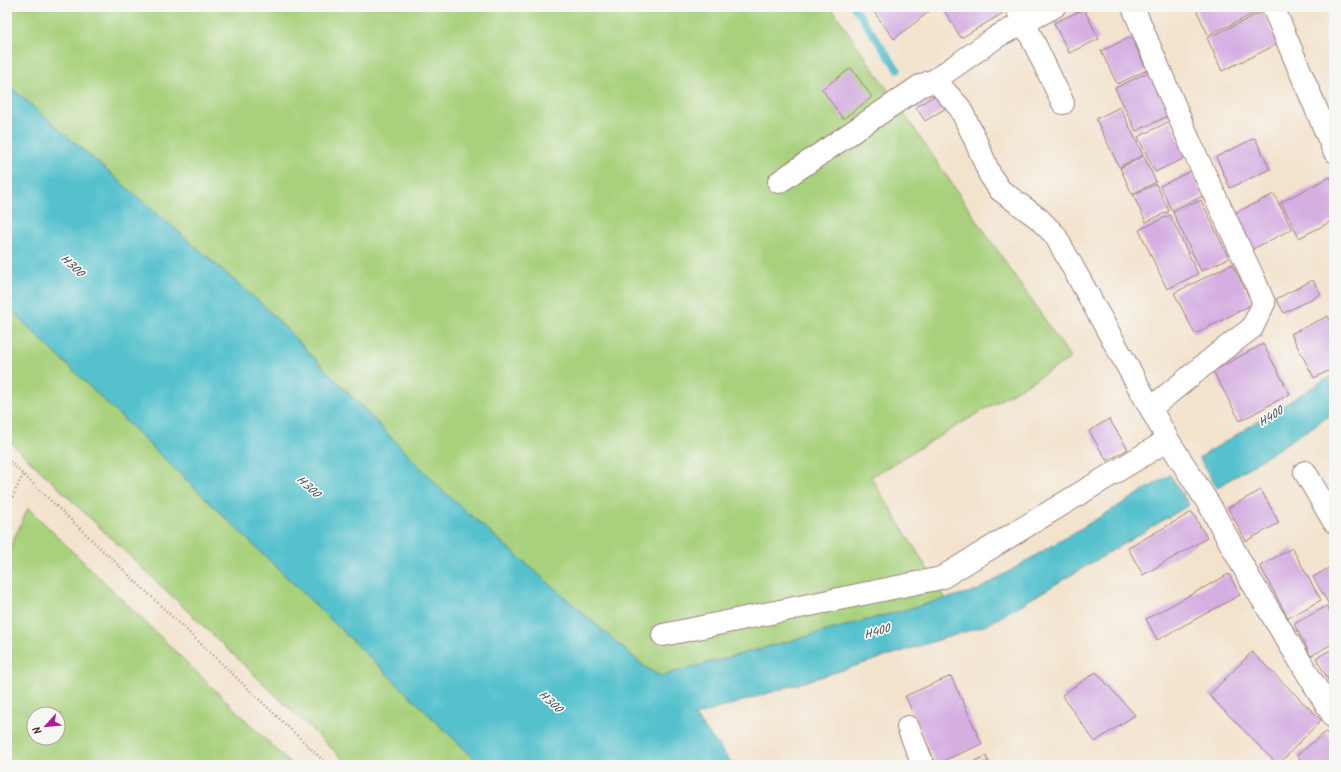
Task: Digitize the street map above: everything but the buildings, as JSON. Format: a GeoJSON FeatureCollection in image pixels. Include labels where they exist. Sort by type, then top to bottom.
{"type":"FeatureCollection","features":[{"type":"Feature","properties":{"kind":"street"},"geometry":{"type":"LineString","coordinates":[[779,182],[920,86],[935,80],[998,36],[1020,14],[1054,7]]}},
{"type":"Feature","properties":{"kind":"street"},"geometry":{"type":"LineString","coordinates":[[1133,7],[1191,145],[1264,303],[1252,328],[1151,408]]}},
{"type":"Feature","properties":{"kind":"street"},"geometry":{"type":"LineString","coordinates":[[1273,7],[1334,151]]}},
{"type":"Feature","properties":{"kind":"street"},"geometry":{"type":"LineString","coordinates":[[1020,14],[1063,103]]}},
{"type":"Feature","properties":{"kind":"street"},"geometry":{"type":"LineString","coordinates":[[935,80],[960,108],[990,175],[1000,190],[1038,218],[1055,235],[1168,440],[1210,506],[1250,579],[1334,717]]}},
{"type":"Feature","properties":{"kind":"street"},"geometry":{"type":"LineString","coordinates":[[663,635],[941,578],[1168,440]]}},
{"type":"Feature","properties":{"kind":"street"},"geometry":{"type":"LineString","coordinates":[[1305,472],[1334,522]]}},
{"type":"Feature","properties":{"kind":"street"},"geometry":{"type":"LineString","coordinates":[[908,726],[923,765]]}},
{"type":"Feature","properties":{"kind":"path"},"geometry":{"type":"LineString","coordinates":[[7,459],[328,765]]}},
{"type":"Feature","properties":{"kind":"path"},"geometry":{"type":"LineString","coordinates":[[7,508],[23,475]]}},
{"type":"Feature","properties":{"kind":"green space"},"geometry":{"type":"Polygon","coordinates":[[[7,7],[831,7],[1071,358],[871,477],[946,599],[660,676],[646,668],[443,491],[264,306],[7,84],[7,7]]]}},
{"type":"Feature","properties":{"kind":"green space"},"geometry":{"type":"Polygon","coordinates":[[[7,309],[19,318],[481,765],[349,765],[7,439],[7,309]]]}},
{"type":"Feature","properties":{"kind":"green space"},"geometry":{"type":"Polygon","coordinates":[[[28,508],[292,765],[7,765],[7,554],[28,508]]]}},
{"type":"Feature","properties":{"kind":"water"},"geometry":{"type":"Polygon","coordinates":[[[7,84],[264,306],[443,491],[646,668],[660,676],[978,590],[1170,475],[1189,505],[987,625],[695,716],[733,765],[481,765],[19,318],[7,304],[7,84]]]}},
{"type":"Feature","properties":{"kind":"water","name":"H400"},"geometry":{"type":"Polygon","coordinates":[[[1334,374],[1334,413],[1217,488],[1199,458],[1334,374]]]}},
{"type":"Feature","properties":{"kind":"waterway"},"geometry":{"type":"LineString","coordinates":[[854,7],[898,70]]}},
{"type":"Feature","properties":{"kind":"water label","name":"H300"},"geometry":{"type":"Point","coordinates":[72,266]}},
{"type":"Feature","properties":{"kind":"water label","name":"H300"},"geometry":{"type":"Point","coordinates":[308,487]}},
{"type":"Feature","properties":{"kind":"water label","name":"H300"},"geometry":{"type":"Point","coordinates":[550,702]}}]}
